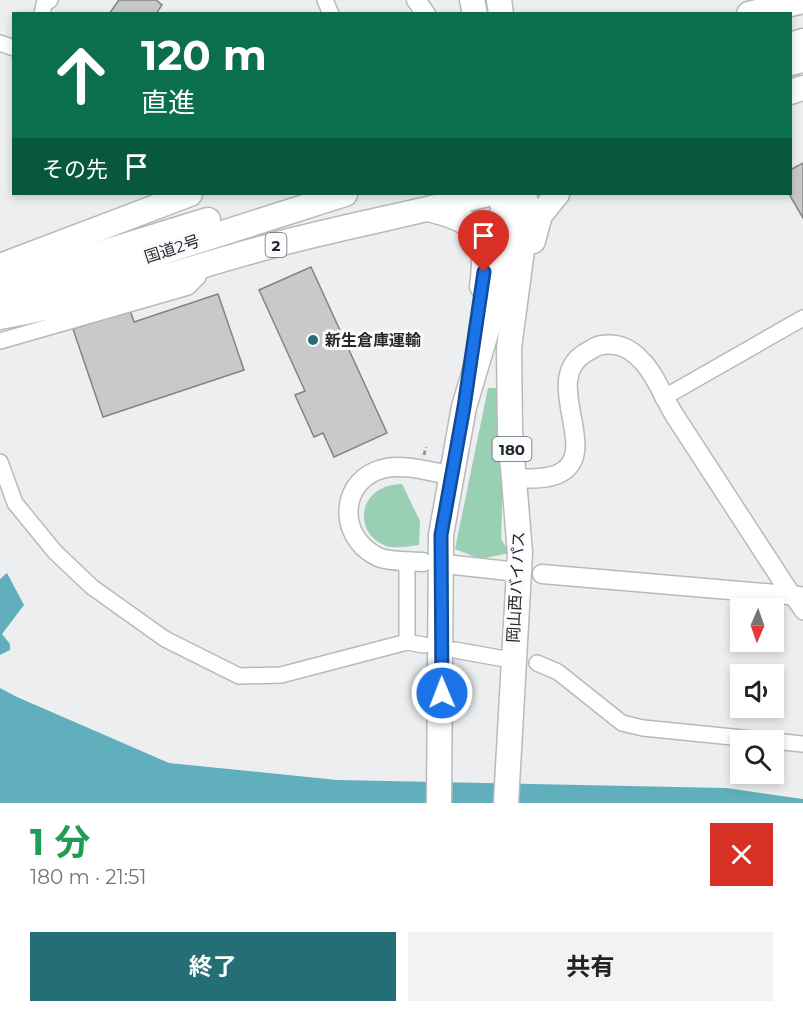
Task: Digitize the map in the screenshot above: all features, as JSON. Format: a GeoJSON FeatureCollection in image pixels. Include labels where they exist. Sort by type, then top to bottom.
{"type":"FeatureCollection","features":[{"type":"Feature","properties":{"kind":"highway"},"geometry":{"type":"LineString","coordinates":[[757,12],[803,1]]}},
{"type":"Feature","properties":{"kind":"highway","name":"2"},"geometry":{"type":"LineString","coordinates":[[66,273],[188,195]]}},
{"type":"Feature","properties":{"kind":"highway","name":"国道2号"},"geometry":{"type":"LineString","coordinates":[[0,304],[66,273],[290,195]]}},
{"type":"Feature","properties":{"kind":"highway","name":"2"},"geometry":{"type":"LineString","coordinates":[[0,266],[66,273],[203,266],[276,245],[430,210],[484,195]]}},
{"type":"Feature","properties":{"kind":"highway"},"geometry":{"type":"LineString","coordinates":[[464,407],[492,313],[503,217],[502,195]]}},
{"type":"Feature","properties":{"kind":"highway","name":"岡山西バイパス"},"geometry":{"type":"LineString","coordinates":[[506,803],[520,553],[508,382],[511,313],[526,220],[525,195]]}},
{"type":"Feature","properties":{"kind":"highway"},"geometry":{"type":"LineString","coordinates":[[511,313],[525,289],[540,215],[556,195]]}},
{"type":"Feature","properties":{"kind":"highway","name":"国道2号"},"geometry":{"type":"LineString","coordinates":[[0,281],[66,273],[336,196]]}},
{"type":"Feature","properties":{"kind":"highway"},"geometry":{"type":"LineString","coordinates":[[430,210],[461,217],[476,230],[483,248],[484,272],[464,407],[450,475],[440,554],[442,693],[439,803]]}},
{"type":"Feature","properties":{"kind":"highway","name":"国道2号"},"geometry":{"type":"LineString","coordinates":[[0,317],[66,273]]}},
{"type":"Feature","properties":{"kind":"street"},"geometry":{"type":"LineString","coordinates":[[42,12],[44,4],[51,0]]}},
{"type":"Feature","properties":{"kind":"street"},"geometry":{"type":"LineString","coordinates":[[0,340],[188,287],[198,277],[203,266]]}},
{"type":"Feature","properties":{"kind":"street"},"geometry":{"type":"LineString","coordinates":[[663,398],[803,318]]}},
{"type":"Feature","properties":{"kind":"street"},"geometry":{"type":"LineString","coordinates":[[515,479],[558,474],[566,469],[573,458],[576,444],[567,394],[570,371],[580,356],[598,346],[616,344],[630,350],[644,363],[663,398],[797,596],[803,612]]}},
{"type":"Feature","properties":{"kind":"street"},"geometry":{"type":"LineString","coordinates":[[0,462],[15,503],[55,552],[92,587],[165,639],[239,676],[281,675],[407,642],[424,645]]}},
{"type":"Feature","properties":{"kind":"street"},"geometry":{"type":"LineString","coordinates":[[407,642],[415,561],[380,558],[362,547],[350,531],[348,510],[354,490],[368,476],[385,468],[400,467],[450,475]]}},
{"type":"Feature","properties":{"kind":"street"},"geometry":{"type":"LineString","coordinates":[[454,565],[509,571]]}},
{"type":"Feature","properties":{"kind":"street"},"geometry":{"type":"LineString","coordinates":[[542,574],[797,596]]}},
{"type":"Feature","properties":{"kind":"street"},"geometry":{"type":"LineString","coordinates":[[455,650],[505,659]]}},
{"type":"Feature","properties":{"kind":"street"},"geometry":{"type":"LineString","coordinates":[[537,663],[558,672],[622,723],[643,728],[803,744]]}},
{"type":"Feature","properties":{"kind":"green space"},"geometry":{"type":"Polygon","coordinates":[[[488,388],[496,388],[503,478],[501,539],[510,553],[480,559],[455,549],[488,388]]]}},
{"type":"Feature","properties":{"kind":"green space"},"geometry":{"type":"Polygon","coordinates":[[[402,484],[420,521],[419,545],[390,547],[375,540],[368,531],[364,521],[364,510],[376,492],[387,486],[402,484]]]}},
{"type":"Feature","properties":{"kind":"water"},"geometry":{"type":"Polygon","coordinates":[[[7,573],[24,605],[2,634],[10,644],[10,650],[0,655],[0,579],[7,573]]]}},
{"type":"Feature","properties":{"kind":"water"},"geometry":{"type":"Polygon","coordinates":[[[0,688],[169,763],[337,780],[726,788],[803,799],[803,803],[0,803],[0,688]]]}},
{"type":"Feature","properties":{"kind":"building"},"geometry":{"type":"Polygon","coordinates":[[[119,0],[156,0],[162,5],[157,12],[110,12],[119,0]]]}},
{"type":"Feature","properties":{"kind":"building"},"geometry":{"type":"Polygon","coordinates":[[[803,163],[803,218],[790,195],[792,195],[792,169],[803,163]]]}},
{"type":"Feature","properties":{"kind":"building","name":"新生倉庫運輸"},"geometry":{"type":"Polygon","coordinates":[[[311,267],[387,433],[334,457],[323,433],[314,437],[295,395],[305,391],[259,290],[311,267]]]}},
{"type":"Feature","properties":{"kind":"building"},"geometry":{"type":"Polygon","coordinates":[[[218,294],[244,370],[103,417],[73,329],[130,310],[134,322],[218,294]]]}},
{"type":"Feature","properties":{"kind":"place","name":"新生倉庫運輸"},"geometry":{"type":"Point","coordinates":[313,340]}},
{"type":"Feature","properties":{"kind":"route"},"geometry":{"type":"LineString","coordinates":[[442,693],[441,535],[464,407],[484,272]]}}]}
